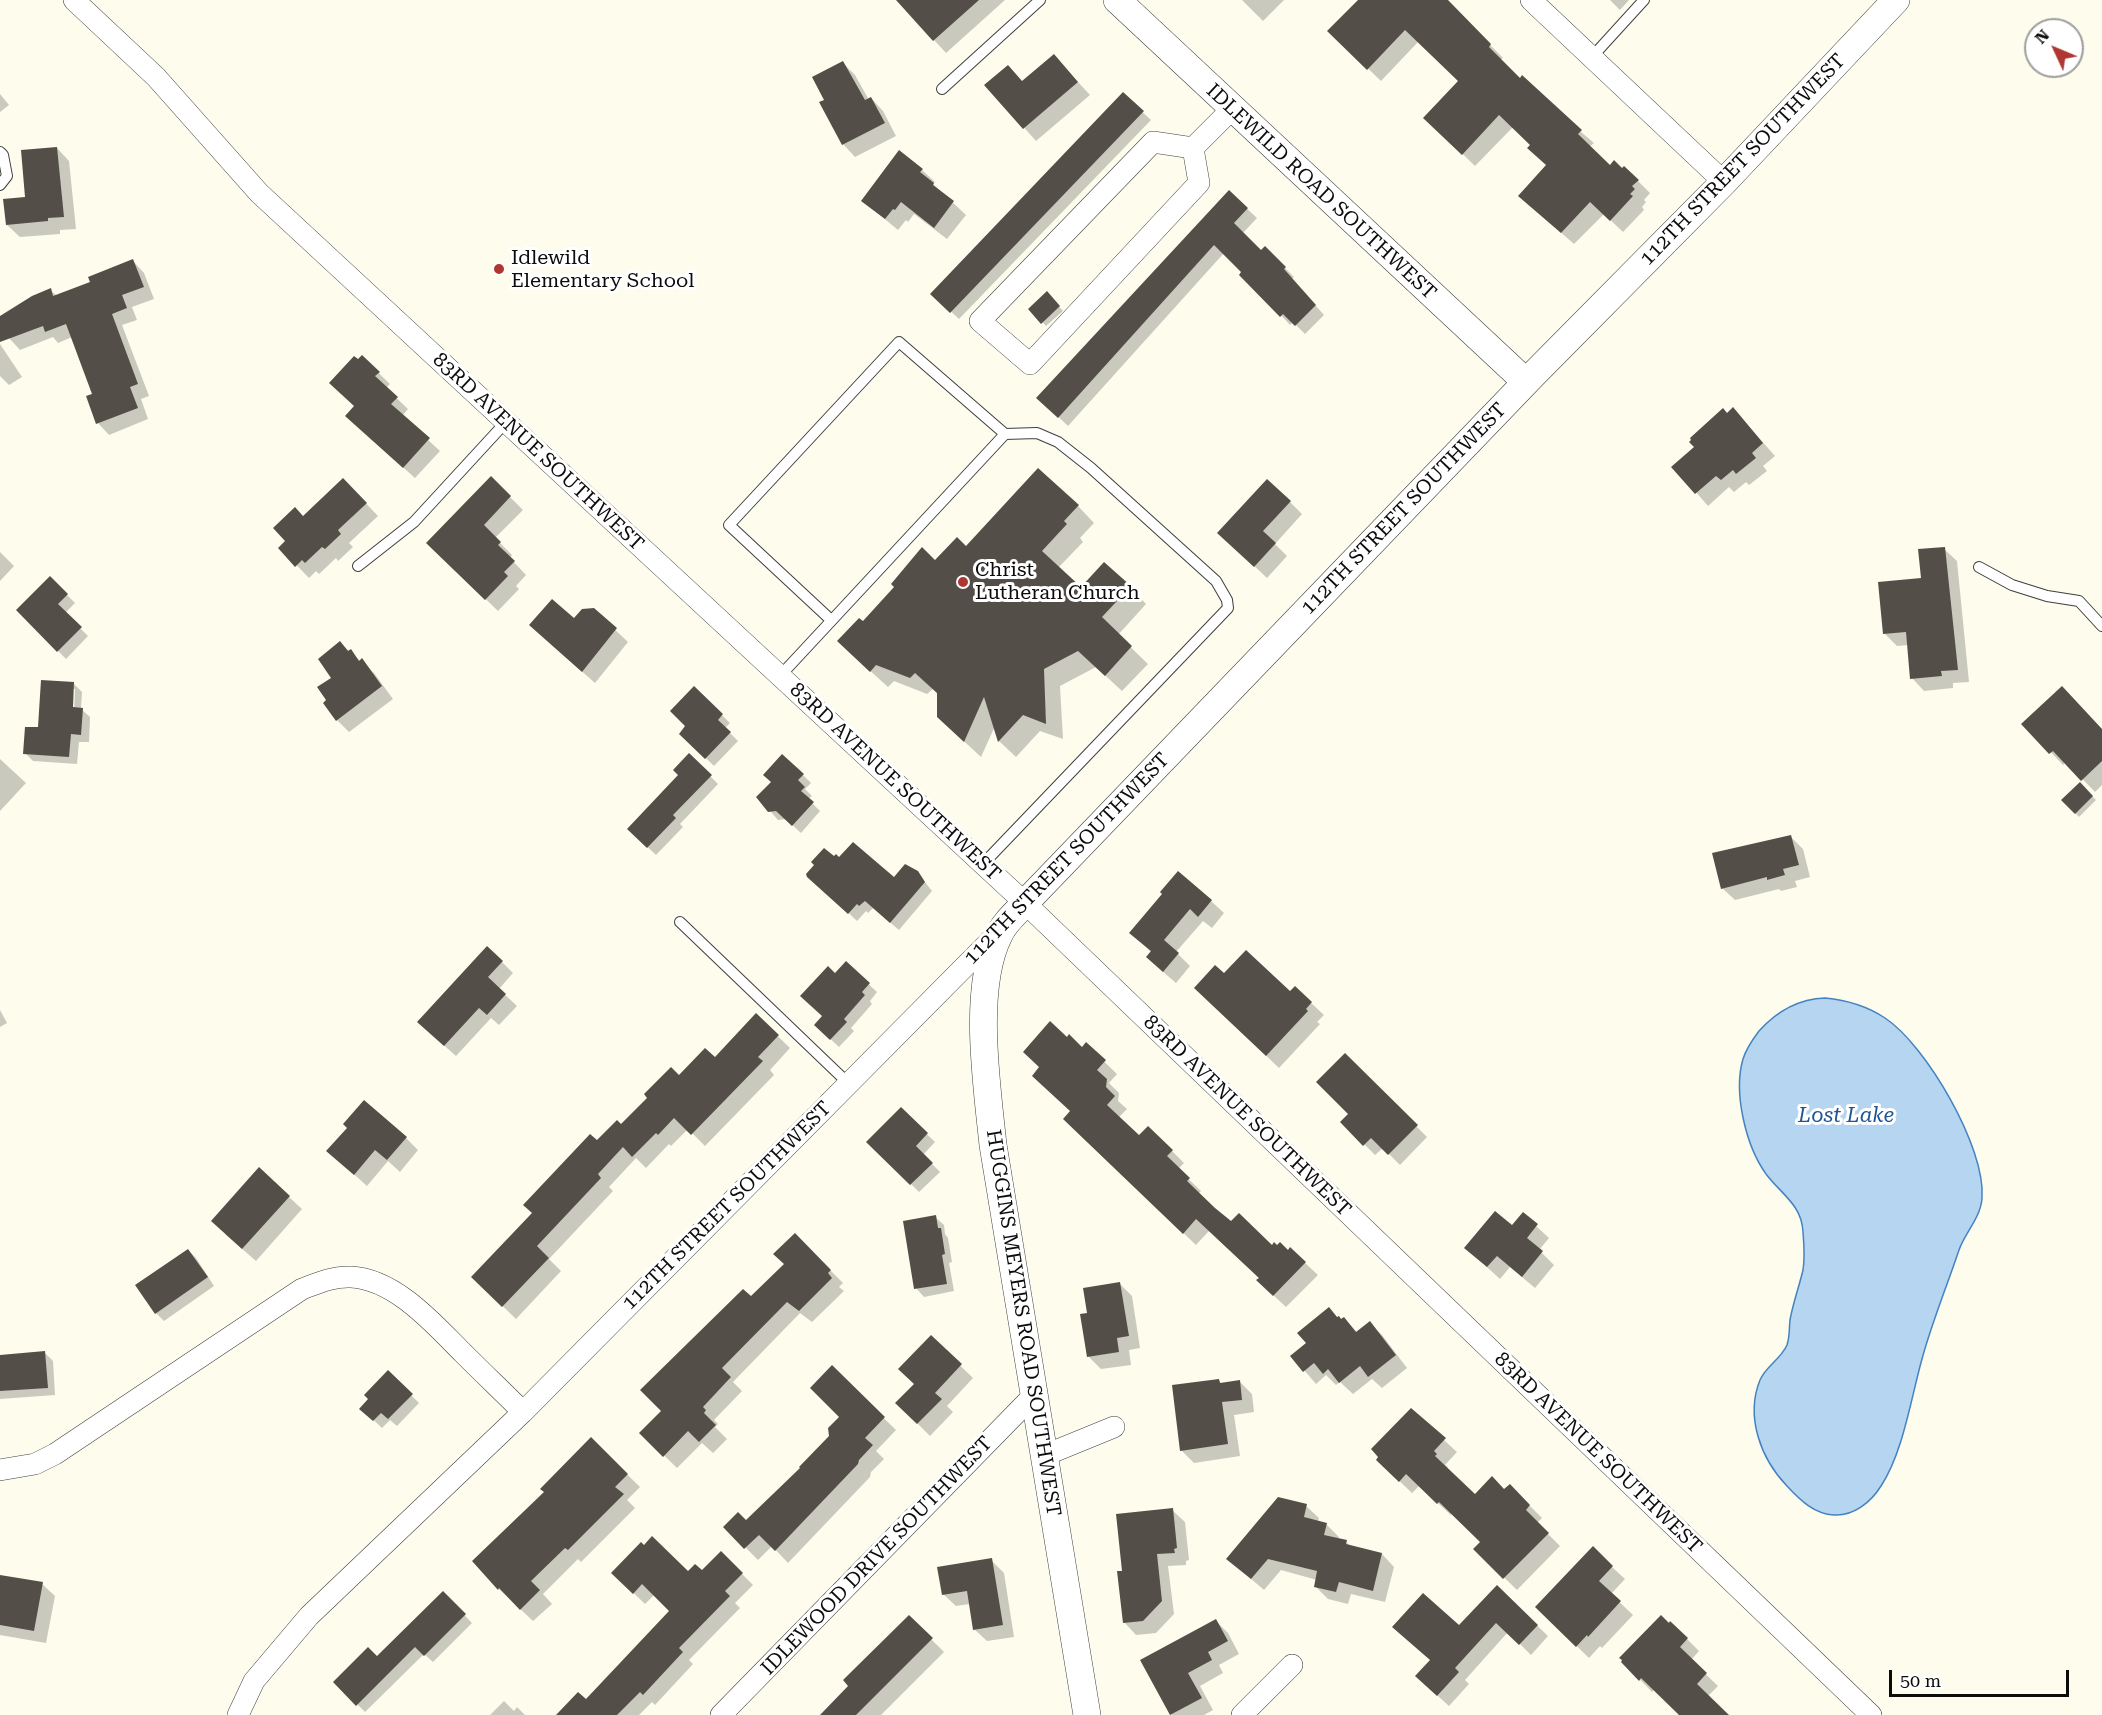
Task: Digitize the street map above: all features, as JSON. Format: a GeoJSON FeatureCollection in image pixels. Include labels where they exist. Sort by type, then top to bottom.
{"type":"FeatureCollection","features":[{"type":"Feature","properties":{"kind":"street","name":"83RD AVENUE SOUTHWEST"},"geometry":{"type":"LineString","coordinates":[[74,0],[156,77],[260,193],[1025,903],[1871,1715]]}},
{"type":"Feature","properties":{"kind":"street","name":"IDLEWILD ROAD SOUTHWEST"},"geometry":{"type":"LineString","coordinates":[[1117,0],[1526,382]]}},
{"type":"Feature","properties":{"kind":"street"},"geometry":{"type":"LineString","coordinates":[[1531,0],[1724,182]]}},
{"type":"Feature","properties":{"kind":"street","name":"112TH STREET SOUTHWEST"},"geometry":{"type":"LineString","coordinates":[[238,1715],[254,1681],[309,1616],[523,1412],[1000,932],[1025,903],[1526,382],[1724,182],[1896,0]]}},
{"type":"Feature","properties":{"kind":"street"},"geometry":{"type":"LineString","coordinates":[[1192,148],[1232,109]]}},
{"type":"Feature","properties":{"kind":"street"},"geometry":{"type":"LineString","coordinates":[[1153,142],[1192,148],[1199,183],[1030,364],[980,321],[1153,142]]}},
{"type":"Feature","properties":{"kind":"street","name":"HUGGINS MEYERS ROAD SOUTHWEST"},"geometry":{"type":"LineString","coordinates":[[1000,932],[992,950],[988,968],[984,1053],[993,1145],[1033,1396],[1047,1455],[1087,1715]]}},
{"type":"Feature","properties":{"kind":"street"},"geometry":{"type":"LineString","coordinates":[[0,1470],[35,1464],[55,1455],[302,1288],[328,1279],[351,1276],[371,1280],[421,1311],[523,1412]]}},
{"type":"Feature","properties":{"kind":"street","name":"IDLEWOOD DRIVE SOUTHWEST"},"geometry":{"type":"LineString","coordinates":[[721,1715],[1033,1396]]}},
{"type":"Feature","properties":{"kind":"street"},"geometry":{"type":"LineString","coordinates":[[1047,1455],[1113,1427]]}},
{"type":"Feature","properties":{"kind":"street"},"geometry":{"type":"LineString","coordinates":[[1242,1715],[1292,1665]]}},
{"type":"Feature","properties":{"kind":"lane"},"geometry":{"type":"LineString","coordinates":[[942,89],[1040,0]]}},
{"type":"Feature","properties":{"kind":"lane"},"geometry":{"type":"LineString","coordinates":[[1592,57],[1644,0]]}},
{"type":"Feature","properties":{"kind":"lane"},"geometry":{"type":"LineString","coordinates":[[0,152],[3,155],[7,176],[0,185]]}},
{"type":"Feature","properties":{"kind":"lane"},"geometry":{"type":"LineString","coordinates":[[831,620],[729,525],[899,342],[1005,434],[1036,433],[1058,442],[1216,581],[1227,600],[1228,608],[983,864]]}},
{"type":"Feature","properties":{"kind":"lane"},"geometry":{"type":"LineString","coordinates":[[358,566],[414,522],[506,422]]}},
{"type":"Feature","properties":{"kind":"lane"},"geometry":{"type":"LineString","coordinates":[[780,676],[1005,434]]}},
{"type":"Feature","properties":{"kind":"lane"},"geometry":{"type":"LineString","coordinates":[[1979,567],[2012,585],[2047,596],[2079,602],[2102,627]]}},
{"type":"Feature","properties":{"kind":"lane"},"geometry":{"type":"LineString","coordinates":[[680,922],[849,1084]]}},
{"type":"Feature","properties":{"kind":"water","name":"Lost Lake"},"geometry":{"type":"Polygon","coordinates":[[[1825,998],[1841,1000],[1871,1010],[1901,1031],[1918,1050],[1935,1074],[1964,1126],[1981,1177],[1982,1198],[1979,1212],[1959,1250],[1935,1318],[1901,1442],[1889,1473],[1877,1492],[1867,1502],[1841,1515],[1820,1512],[1802,1501],[1778,1475],[1758,1437],[1754,1408],[1756,1394],[1763,1375],[1787,1345],[1791,1314],[1803,1270],[1804,1246],[1799,1214],[1790,1200],[1766,1174],[1753,1149],[1743,1119],[1740,1087],[1743,1059],[1759,1031],[1789,1007],[1825,998]]]}},
{"type":"Feature","properties":{"kind":"building"},"geometry":{"type":"Polygon","coordinates":[[[896,0],[979,0],[933,41],[896,0]]]}},
{"type":"Feature","properties":{"kind":"building"},"geometry":{"type":"Polygon","coordinates":[[[1358,0],[1448,0],[1520,78],[1522,75],[1582,130],[1578,134],[1610,165],[1614,160],[1639,180],[1632,186],[1635,189],[1630,194],[1633,196],[1610,221],[1590,202],[1561,233],[1518,196],[1546,165],[1527,148],[1530,145],[1499,115],[1462,155],[1423,118],[1458,81],[1405,30],[1367,70],[1327,31],[1358,0]]]}},
{"type":"Feature","properties":{"kind":"building"},"geometry":{"type":"Polygon","coordinates":[[[1054,54],[1078,82],[1023,129],[984,85],[1008,65],[1022,81],[1054,54]]]}},
{"type":"Feature","properties":{"kind":"building"},"geometry":{"type":"Polygon","coordinates":[[[843,61],[865,100],[871,97],[885,123],[842,145],[819,102],[824,100],[812,77],[843,61]]]}},
{"type":"Feature","properties":{"kind":"building"},"geometry":{"type":"Polygon","coordinates":[[[1123,92],[1144,111],[950,313],[930,294],[1123,92]]]}},
{"type":"Feature","properties":{"kind":"building"},"geometry":{"type":"Polygon","coordinates":[[[57,147],[64,217],[6,225],[3,199],[25,197],[21,150],[57,147]]]}},
{"type":"Feature","properties":{"kind":"building"},"geometry":{"type":"Polygon","coordinates":[[[899,150],[923,169],[920,172],[934,183],[933,185],[954,201],[934,228],[901,202],[885,219],[861,201],[899,150]]]}},
{"type":"Feature","properties":{"kind":"building"},"geometry":{"type":"Polygon","coordinates":[[[1229,190],[1248,208],[1234,223],[1261,250],[1265,246],[1286,267],[1284,269],[1316,305],[1295,326],[1283,314],[1280,317],[1239,275],[1241,272],[1214,245],[1058,418],[1036,398],[1229,190]]]}},
{"type":"Feature","properties":{"kind":"building"},"geometry":{"type":"Polygon","coordinates":[[[133,259],[144,287],[122,295],[127,308],[112,314],[138,384],[130,387],[138,408],[96,424],[86,396],[92,394],[66,324],[45,332],[43,326],[0,342],[0,316],[32,296],[51,288],[53,296],[90,282],[88,277],[133,259]]]}},
{"type":"Feature","properties":{"kind":"building"},"geometry":{"type":"Polygon","coordinates":[[[1047,291],[1060,306],[1041,324],[1028,309],[1047,291]]]}},
{"type":"Feature","properties":{"kind":"building"},"geometry":{"type":"Polygon","coordinates":[[[362,355],[380,372],[375,376],[398,397],[391,404],[430,438],[403,468],[345,416],[354,406],[329,383],[354,356],[358,359],[362,355]]]}},
{"type":"Feature","properties":{"kind":"building"},"geometry":{"type":"Polygon","coordinates":[[[1733,407],[1763,443],[1752,453],[1756,458],[1736,474],[1733,470],[1721,480],[1716,476],[1695,494],[1671,467],[1694,447],[1689,442],[1690,438],[1723,408],[1727,413],[1733,407]]]}},
{"type":"Feature","properties":{"kind":"building"},"geometry":{"type":"Polygon","coordinates":[[[1038,468],[1079,505],[1064,521],[1067,524],[1042,551],[1081,587],[1104,562],[1131,586],[1102,617],[1132,646],[1105,676],[1078,651],[1044,669],[1046,724],[1023,715],[998,742],[984,697],[964,742],[937,717],[937,693],[915,673],[910,678],[876,665],[870,672],[837,641],[859,618],[863,621],[894,587],[891,584],[922,547],[935,560],[957,537],[966,546],[1038,468]]]}},
{"type":"Feature","properties":{"kind":"building"},"geometry":{"type":"Polygon","coordinates":[[[491,476],[511,496],[484,525],[501,542],[498,545],[515,561],[504,572],[508,576],[485,600],[426,543],[491,476]]]}},
{"type":"Feature","properties":{"kind":"building"},"geometry":{"type":"Polygon","coordinates":[[[343,478],[367,503],[338,530],[341,534],[325,549],[322,547],[305,563],[302,560],[295,567],[278,548],[285,541],[273,528],[295,507],[303,516],[343,478]]]}},
{"type":"Feature","properties":{"kind":"building"},"geometry":{"type":"Polygon","coordinates":[[[1267,479],[1291,501],[1263,531],[1276,543],[1254,567],[1217,533],[1267,479]]]}},
{"type":"Feature","properties":{"kind":"building"},"geometry":{"type":"Polygon","coordinates":[[[1945,547],[1958,670],[1941,671],[1942,676],[1910,679],[1906,632],[1883,634],[1878,582],[1921,578],[1918,549],[1945,547]]]}},
{"type":"Feature","properties":{"kind":"building"},"geometry":{"type":"Polygon","coordinates":[[[50,576],[68,594],[58,604],[82,627],[57,652],[16,610],[50,576]]]}},
{"type":"Feature","properties":{"kind":"building"},"geometry":{"type":"Polygon","coordinates":[[[552,599],[574,618],[582,609],[594,608],[617,628],[582,672],[529,625],[552,599]]]}},
{"type":"Feature","properties":{"kind":"building"},"geometry":{"type":"Polygon","coordinates":[[[340,641],[348,651],[351,649],[359,661],[362,658],[382,686],[336,721],[323,703],[326,700],[317,687],[331,678],[318,659],[340,641]]]}},
{"type":"Feature","properties":{"kind":"building"},"geometry":{"type":"Polygon","coordinates":[[[41,680],[74,682],[73,707],[83,708],[81,735],[71,734],[69,757],[23,754],[25,727],[38,727],[41,680]]]}},
{"type":"Feature","properties":{"kind":"building"},"geometry":{"type":"Polygon","coordinates":[[[694,686],[723,714],[718,720],[731,732],[705,759],[679,734],[685,726],[670,711],[694,686]]]}},
{"type":"Feature","properties":{"kind":"building"},"geometry":{"type":"Polygon","coordinates":[[[2062,686],[2102,729],[2102,761],[2081,781],[2053,751],[2049,754],[2021,724],[2062,686]]]}},
{"type":"Feature","properties":{"kind":"building"},"geometry":{"type":"Polygon","coordinates":[[[689,753],[712,775],[673,815],[676,818],[647,848],[627,829],[678,775],[673,770],[689,753]]]}},
{"type":"Feature","properties":{"kind":"building"},"geometry":{"type":"Polygon","coordinates":[[[782,754],[804,774],[798,780],[805,787],[801,791],[814,802],[792,826],[776,811],[768,812],[756,797],[771,782],[763,775],[782,754]]]}},
{"type":"Feature","properties":{"kind":"building"},"geometry":{"type":"Polygon","coordinates":[[[2080,782],[2093,796],[2075,814],[2061,800],[2080,782]]]}},
{"type":"Feature","properties":{"kind":"building"},"geometry":{"type":"Polygon","coordinates":[[[1791,835],[1799,865],[1783,869],[1785,875],[1767,880],[1767,877],[1721,889],[1712,853],[1791,835]]]}},
{"type":"Feature","properties":{"kind":"building"},"geometry":{"type":"Polygon","coordinates":[[[853,842],[894,877],[905,864],[918,871],[925,882],[890,923],[865,901],[859,906],[857,904],[848,914],[807,877],[806,874],[814,865],[811,862],[824,848],[839,857],[853,842]]]}},
{"type":"Feature","properties":{"kind":"building"},"geometry":{"type":"Polygon","coordinates":[[[1178,871],[1212,900],[1198,917],[1190,909],[1164,940],[1179,953],[1163,972],[1146,957],[1151,951],[1129,933],[1178,871]]]}},
{"type":"Feature","properties":{"kind":"building"},"geometry":{"type":"Polygon","coordinates":[[[487,946],[503,961],[488,977],[506,994],[487,1015],[479,1008],[444,1046],[417,1022],[487,946]]]}},
{"type":"Feature","properties":{"kind":"building"},"geometry":{"type":"Polygon","coordinates":[[[1246,950],[1290,991],[1295,986],[1312,1002],[1306,1009],[1308,1011],[1266,1056],[1194,988],[1215,965],[1224,973],[1246,950]]]}},
{"type":"Feature","properties":{"kind":"building"},"geometry":{"type":"Polygon","coordinates":[[[846,961],[870,983],[862,992],[865,995],[844,1019],[847,1022],[830,1040],[814,1025],[822,1016],[800,996],[828,966],[835,973],[846,961]]]}},
{"type":"Feature","properties":{"kind":"building"},"geometry":{"type":"Polygon","coordinates":[[[756,1013],[779,1035],[758,1057],[763,1061],[691,1135],[674,1118],[632,1157],[623,1147],[598,1174],[601,1178],[537,1246],[549,1258],[502,1307],[471,1277],[532,1213],[523,1205],[590,1134],[597,1140],[617,1120],[621,1124],[647,1098],[644,1094],[671,1067],[679,1075],[705,1048],[715,1057],[756,1013]]]}},
{"type":"Feature","properties":{"kind":"building"},"geometry":{"type":"Polygon","coordinates":[[[1050,1021],[1067,1037],[1069,1034],[1082,1047],[1086,1042],[1106,1060],[1097,1070],[1107,1079],[1106,1087],[1115,1096],[1107,1105],[1139,1135],[1148,1126],[1173,1150],[1167,1156],[1190,1178],[1187,1181],[1215,1208],[1231,1221],[1239,1213],[1272,1245],[1274,1242],[1277,1245],[1280,1242],[1288,1250],[1290,1247],[1306,1262],[1273,1296],[1256,1280],[1259,1278],[1196,1219],[1183,1234],[1063,1119],[1070,1111],[1032,1076],[1039,1067],[1023,1052],[1050,1021]]]}},
{"type":"Feature","properties":{"kind":"building"},"geometry":{"type":"Polygon","coordinates":[[[1345,1053],[1418,1125],[1388,1155],[1371,1138],[1363,1146],[1340,1122],[1348,1114],[1316,1082],[1345,1053]]]}},
{"type":"Feature","properties":{"kind":"building"},"geometry":{"type":"Polygon","coordinates":[[[364,1100],[407,1137],[387,1160],[375,1150],[354,1175],[326,1151],[347,1128],[343,1124],[364,1100]]]}},
{"type":"Feature","properties":{"kind":"building"},"geometry":{"type":"Polygon","coordinates":[[[901,1107],[928,1133],[916,1146],[933,1163],[910,1185],[866,1142],[901,1107]]]}},
{"type":"Feature","properties":{"kind":"building"},"geometry":{"type":"Polygon","coordinates":[[[259,1167],[290,1196],[242,1249],[211,1221],[259,1167]]]}},
{"type":"Feature","properties":{"kind":"building"},"geometry":{"type":"Polygon","coordinates":[[[1495,1211],[1512,1225],[1523,1212],[1538,1224],[1527,1238],[1543,1251],[1522,1277],[1497,1256],[1487,1267],[1464,1248],[1495,1211]]]}},
{"type":"Feature","properties":{"kind":"building"},"geometry":{"type":"Polygon","coordinates":[[[936,1215],[938,1228],[941,1228],[945,1254],[942,1255],[947,1284],[914,1289],[903,1221],[936,1215]]]}},
{"type":"Feature","properties":{"kind":"building"},"geometry":{"type":"Polygon","coordinates":[[[795,1233],[831,1270],[828,1273],[832,1278],[799,1311],[787,1302],[722,1368],[731,1377],[703,1407],[706,1410],[704,1413],[716,1425],[699,1442],[688,1431],[663,1457],[639,1433],[661,1411],[640,1390],[743,1289],[751,1296],[784,1264],[773,1254],[795,1233]]]}},
{"type":"Feature","properties":{"kind":"building"},"geometry":{"type":"Polygon","coordinates":[[[188,1249],[208,1277],[155,1314],[135,1285],[188,1249]]]}},
{"type":"Feature","properties":{"kind":"building"},"geometry":{"type":"Polygon","coordinates":[[[1120,1282],[1129,1336],[1117,1338],[1119,1352],[1087,1357],[1080,1314],[1087,1313],[1083,1288],[1120,1282]]]}},
{"type":"Feature","properties":{"kind":"building"},"geometry":{"type":"Polygon","coordinates":[[[1329,1307],[1337,1317],[1341,1319],[1344,1317],[1356,1332],[1370,1321],[1396,1355],[1368,1377],[1360,1366],[1339,1383],[1328,1369],[1323,1374],[1314,1363],[1303,1372],[1290,1356],[1306,1343],[1297,1333],[1329,1307]]]}},
{"type":"Feature","properties":{"kind":"building"},"geometry":{"type":"Polygon","coordinates":[[[931,1335],[962,1364],[935,1393],[942,1399],[917,1424],[895,1403],[914,1384],[898,1369],[931,1335]]]}},
{"type":"Feature","properties":{"kind":"building"},"geometry":{"type":"Polygon","coordinates":[[[45,1351],[48,1388],[0,1391],[0,1355],[45,1351]]]}},
{"type":"Feature","properties":{"kind":"building"},"geometry":{"type":"Polygon","coordinates":[[[832,1365],[885,1417],[865,1438],[873,1445],[858,1464],[775,1551],[759,1535],[744,1549],[723,1527],[738,1512],[746,1520],[800,1468],[829,1436],[828,1428],[839,1417],[810,1388],[832,1365]]]}},
{"type":"Feature","properties":{"kind":"building"},"geometry":{"type":"Polygon","coordinates":[[[388,1370],[413,1394],[388,1419],[381,1413],[373,1421],[359,1409],[368,1399],[364,1395],[388,1370]]]}},
{"type":"Feature","properties":{"kind":"building"},"geometry":{"type":"Polygon","coordinates":[[[1219,1379],[1220,1383],[1240,1380],[1242,1400],[1222,1402],[1228,1444],[1180,1451],[1172,1385],[1219,1379]]]}},
{"type":"Feature","properties":{"kind":"building"},"geometry":{"type":"Polygon","coordinates":[[[1411,1408],[1446,1438],[1434,1451],[1437,1454],[1435,1456],[1475,1494],[1492,1476],[1504,1489],[1510,1484],[1530,1505],[1526,1510],[1549,1533],[1503,1579],[1473,1549],[1480,1542],[1439,1502],[1437,1504],[1406,1474],[1399,1482],[1376,1460],[1378,1457],[1371,1449],[1411,1408]]]}},
{"type":"Feature","properties":{"kind":"building"},"geometry":{"type":"Polygon","coordinates":[[[591,1437],[628,1474],[615,1487],[624,1494],[568,1550],[565,1548],[531,1581],[540,1590],[520,1610],[472,1561],[544,1492],[540,1489],[591,1437]]]}},
{"type":"Feature","properties":{"kind":"building"},"geometry":{"type":"Polygon","coordinates":[[[1278,1497],[1307,1504],[1304,1517],[1327,1523],[1324,1535],[1347,1540],[1346,1544],[1382,1553],[1373,1591],[1339,1582],[1336,1592],[1314,1587],[1317,1571],[1268,1559],[1251,1579],[1226,1559],[1278,1497]]]}},
{"type":"Feature","properties":{"kind":"building"},"geometry":{"type":"Polygon","coordinates":[[[1173,1508],[1177,1548],[1174,1549],[1175,1553],[1157,1554],[1162,1601],[1143,1621],[1123,1623],[1117,1571],[1122,1571],[1116,1514],[1173,1508]]]}},
{"type":"Feature","properties":{"kind":"building"},"geometry":{"type":"Polygon","coordinates":[[[652,1536],[688,1571],[695,1564],[702,1570],[721,1551],[743,1573],[725,1591],[730,1596],[679,1648],[683,1652],[643,1695],[640,1692],[617,1715],[556,1715],[578,1692],[586,1699],[669,1611],[642,1584],[633,1594],[611,1573],[641,1542],[644,1545],[652,1536]]]}},
{"type":"Feature","properties":{"kind":"building"},"geometry":{"type":"Polygon","coordinates":[[[1593,1546],[1613,1566],[1599,1581],[1621,1601],[1576,1647],[1535,1607],[1593,1546]]]}},
{"type":"Feature","properties":{"kind":"building"},"geometry":{"type":"Polygon","coordinates":[[[992,1558],[1003,1625],[973,1630],[967,1591],[942,1595],[937,1567],[992,1558]]]}},
{"type":"Feature","properties":{"kind":"building"},"geometry":{"type":"Polygon","coordinates":[[[0,1575],[43,1582],[34,1631],[0,1625],[0,1575]]]}},
{"type":"Feature","properties":{"kind":"building"},"geometry":{"type":"Polygon","coordinates":[[[1497,1585],[1538,1625],[1519,1645],[1496,1623],[1455,1668],[1459,1672],[1437,1696],[1415,1676],[1430,1660],[1392,1627],[1423,1593],[1459,1625],[1497,1585]]]}},
{"type":"Feature","properties":{"kind":"building"},"geometry":{"type":"Polygon","coordinates":[[[443,1591],[466,1614],[424,1656],[415,1647],[356,1706],[333,1682],[368,1647],[377,1656],[443,1591]]]}},
{"type":"Feature","properties":{"kind":"building"},"geometry":{"type":"Polygon","coordinates":[[[909,1615],[933,1638],[856,1715],[820,1715],[848,1686],[843,1680],[909,1615]]]}},
{"type":"Feature","properties":{"kind":"building"},"geometry":{"type":"Polygon","coordinates":[[[1661,1615],[1688,1638],[1680,1647],[1707,1673],[1697,1684],[1729,1715],[1679,1715],[1641,1678],[1639,1681],[1621,1662],[1619,1658],[1661,1615]]]}},
{"type":"Feature","properties":{"kind":"building"},"geometry":{"type":"Polygon","coordinates":[[[1216,1619],[1228,1641],[1208,1652],[1212,1660],[1188,1673],[1202,1698],[1170,1715],[1140,1660],[1216,1619]]]}},
{"type":"Feature","properties":{"kind":"place","name":"Idlewild Elementary School"},"geometry":{"type":"Point","coordinates":[499,269]}},
{"type":"Feature","properties":{"kind":"place","name":"Christ Lutheran Church"},"geometry":{"type":"Point","coordinates":[963,582]}}]}
